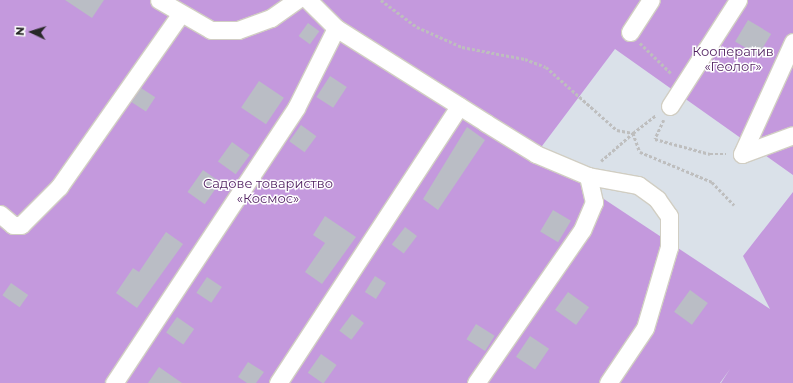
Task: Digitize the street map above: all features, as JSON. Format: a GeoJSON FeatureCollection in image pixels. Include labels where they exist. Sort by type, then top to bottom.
{"type":"FeatureCollection","features":[{"type":"Feature","properties":{"kind":"street"},"geometry":{"type":"LineString","coordinates":[[159,0],[180,15],[211,30],[238,30],[271,18],[297,0]]}},
{"type":"Feature","properties":{"kind":"street"},"geometry":{"type":"LineString","coordinates":[[308,0],[336,28],[536,154],[588,176],[638,185],[657,199],[669,216],[669,247],[645,328],[608,383]]}},
{"type":"Feature","properties":{"kind":"street"},"geometry":{"type":"LineString","coordinates":[[630,32],[651,0]]}},
{"type":"Feature","properties":{"kind":"street"},"geometry":{"type":"LineString","coordinates":[[670,106],[738,0]]}},
{"type":"Feature","properties":{"kind":"street"},"geometry":{"type":"LineString","coordinates":[[0,214],[13,225],[21,225],[59,187],[180,15]]}},
{"type":"Feature","properties":{"kind":"street"},"geometry":{"type":"LineString","coordinates":[[114,383],[296,108],[336,28]]}},
{"type":"Feature","properties":{"kind":"street"},"geometry":{"type":"LineString","coordinates":[[793,42],[742,154],[793,135]]}},
{"type":"Feature","properties":{"kind":"street"},"geometry":{"type":"LineString","coordinates":[[278,383],[459,106]]}},
{"type":"Feature","properties":{"kind":"street"},"geometry":{"type":"LineString","coordinates":[[476,383],[582,230],[594,202],[588,176]]}},
{"type":"Feature","properties":{"kind":"path"},"geometry":{"type":"LineString","coordinates":[[381,0],[417,27],[462,47],[525,59],[546,67],[617,130],[633,133]]}},
{"type":"Feature","properties":{"kind":"path"},"geometry":{"type":"LineString","coordinates":[[588,176],[633,133],[670,106]]}},
{"type":"Feature","properties":{"kind":"path"},"geometry":{"type":"LineString","coordinates":[[633,133],[640,152],[712,182],[734,205]]}},
{"type":"Feature","properties":{"kind":"green space","name":"Садове товариство «Космос»"},"geometry":{"type":"Polygon","coordinates":[[[0,0],[793,0],[793,175],[615,49],[536,154],[770,309],[743,256],[793,192],[793,383],[721,383],[730,369],[720,383],[0,383],[0,0]]]}},
{"type":"Feature","properties":{"kind":"building"},"geometry":{"type":"Polygon","coordinates":[[[65,0],[104,0],[92,18],[65,0]]]}},
{"type":"Feature","properties":{"kind":"building"},"geometry":{"type":"Polygon","coordinates":[[[748,20],[771,34],[758,55],[735,41],[748,20]]]}},
{"type":"Feature","properties":{"kind":"building"},"geometry":{"type":"Polygon","coordinates":[[[308,23],[319,31],[310,44],[299,36],[308,23]]]}},
{"type":"Feature","properties":{"kind":"building"},"geometry":{"type":"Polygon","coordinates":[[[330,76],[347,87],[333,108],[316,97],[330,76]]]}},
{"type":"Feature","properties":{"kind":"building"},"geometry":{"type":"Polygon","coordinates":[[[259,81],[284,98],[266,124],[241,108],[259,81]]]}},
{"type":"Feature","properties":{"kind":"building"},"geometry":{"type":"Polygon","coordinates":[[[141,88],[155,97],[146,112],[132,102],[141,88]]]}},
{"type":"Feature","properties":{"kind":"building"},"geometry":{"type":"Polygon","coordinates":[[[301,125],[316,136],[305,152],[289,141],[301,125]]]}},
{"type":"Feature","properties":{"kind":"building"},"geometry":{"type":"Polygon","coordinates":[[[467,127],[485,140],[438,210],[423,199],[467,127]]]}},
{"type":"Feature","properties":{"kind":"building"},"geometry":{"type":"Polygon","coordinates":[[[232,142],[250,155],[236,174],[218,161],[232,142]]]}},
{"type":"Feature","properties":{"kind":"building"},"geometry":{"type":"Polygon","coordinates":[[[203,170],[220,182],[205,204],[188,192],[203,170]]]}},
{"type":"Feature","properties":{"kind":"building"},"geometry":{"type":"Polygon","coordinates":[[[553,210],[571,221],[558,242],[540,231],[553,210]]]}},
{"type":"Feature","properties":{"kind":"building"},"geometry":{"type":"Polygon","coordinates":[[[325,216],[356,237],[322,284],[305,272],[325,243],[313,235],[325,216]]]}},
{"type":"Feature","properties":{"kind":"building"},"geometry":{"type":"Polygon","coordinates":[[[405,227],[417,236],[404,254],[392,245],[405,227]]]}},
{"type":"Feature","properties":{"kind":"building"},"geometry":{"type":"Polygon","coordinates":[[[166,232],[183,244],[137,308],[116,293],[133,268],[139,272],[166,232]]]}},
{"type":"Feature","properties":{"kind":"building"},"geometry":{"type":"Polygon","coordinates":[[[375,276],[386,283],[376,299],[365,292],[375,276]]]}},
{"type":"Feature","properties":{"kind":"building"},"geometry":{"type":"Polygon","coordinates":[[[207,277],[222,287],[211,303],[196,293],[207,277]]]}},
{"type":"Feature","properties":{"kind":"building"},"geometry":{"type":"Polygon","coordinates":[[[11,283],[28,295],[20,307],[2,295],[11,283]]]}},
{"type":"Feature","properties":{"kind":"building"},"geometry":{"type":"Polygon","coordinates":[[[690,290],[708,303],[692,325],[674,312],[690,290]]]}},
{"type":"Feature","properties":{"kind":"building"},"geometry":{"type":"Polygon","coordinates":[[[568,292],[589,307],[576,325],[555,310],[568,292]]]}},
{"type":"Feature","properties":{"kind":"building"},"geometry":{"type":"Polygon","coordinates":[[[352,314],[364,323],[351,340],[339,331],[352,314]]]}},
{"type":"Feature","properties":{"kind":"building"},"geometry":{"type":"Polygon","coordinates":[[[177,317],[194,329],[183,345],[166,333],[177,317]]]}},
{"type":"Feature","properties":{"kind":"building"},"geometry":{"type":"Polygon","coordinates":[[[476,324],[495,336],[485,351],[466,339],[476,324]]]}},
{"type":"Feature","properties":{"kind":"building"},"geometry":{"type":"Polygon","coordinates":[[[530,336],[549,349],[535,370],[516,357],[530,336]]]}},
{"type":"Feature","properties":{"kind":"building"},"geometry":{"type":"Polygon","coordinates":[[[321,354],[337,365],[324,383],[308,373],[321,354]]]}},
{"type":"Feature","properties":{"kind":"building"},"geometry":{"type":"Polygon","coordinates":[[[248,362],[264,372],[256,383],[247,383],[238,377],[248,362]]]}},
{"type":"Feature","properties":{"kind":"building"},"geometry":{"type":"Polygon","coordinates":[[[159,367],[182,383],[148,383],[159,367]]]}},
{"type":"Feature","properties":{"kind":"park label","name":"Кооператив «Геолог»"},"geometry":{"type":"Point","coordinates":[733,60]}}]}
